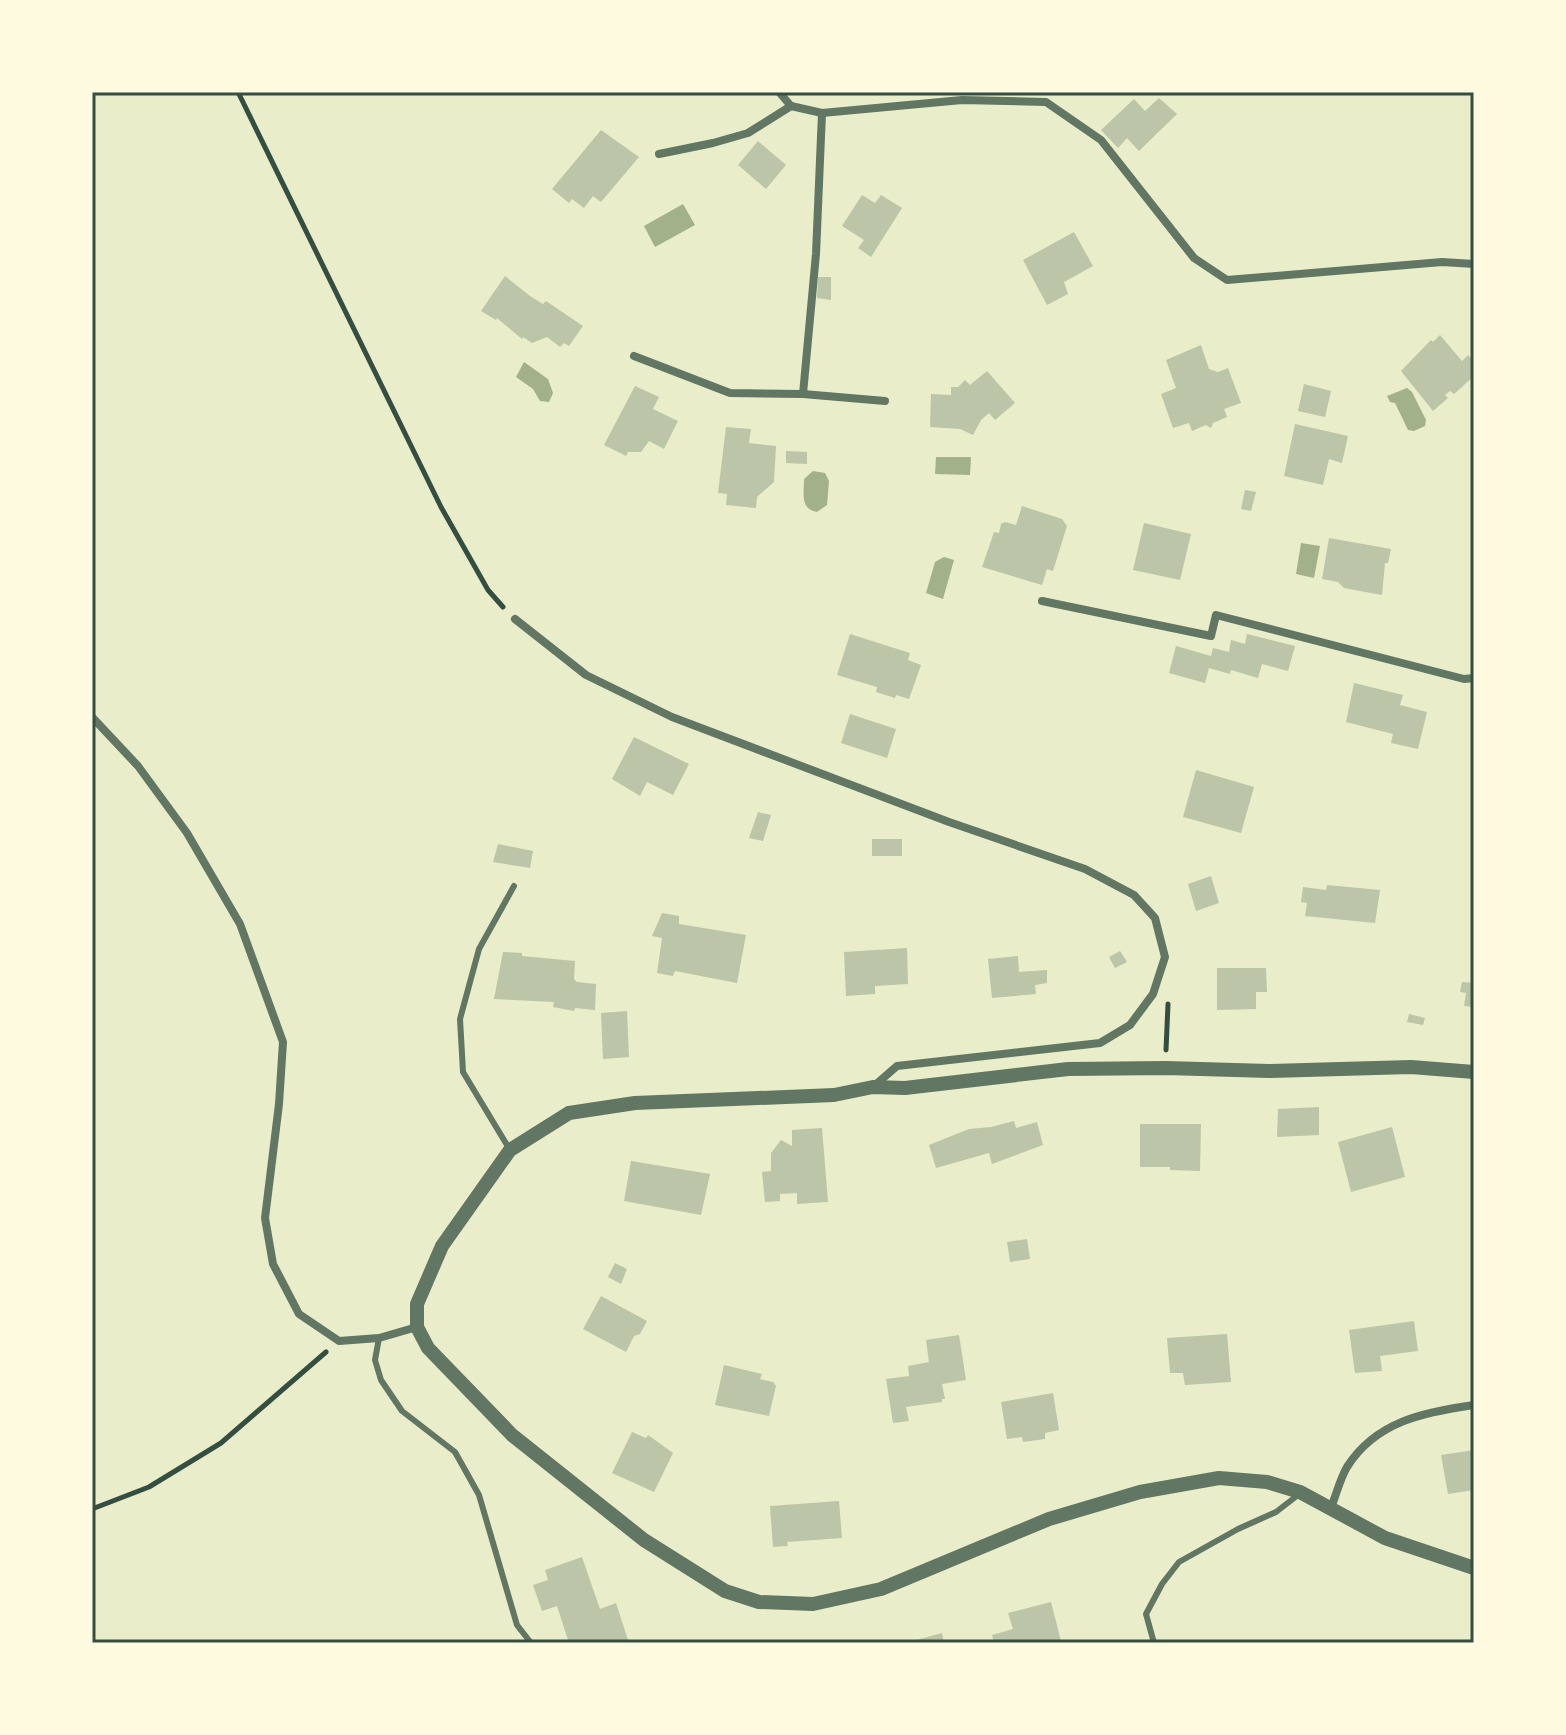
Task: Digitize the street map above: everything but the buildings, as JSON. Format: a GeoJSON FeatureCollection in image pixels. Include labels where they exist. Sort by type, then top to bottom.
{"type":"FeatureCollection","features":[{"type":"Feature","properties":{"kind":"street"},"geometry":{"type":"LineString","coordinates":[[779,92],[791,106],[822,113],[962,100],[1046,102],[1101,140],[1194,258],[1227,280],[1442,262],[1474,264]]}},
{"type":"Feature","properties":{"kind":"street"},"geometry":{"type":"LineString","coordinates":[[659,154],[748,133],[791,106]]}},
{"type":"Feature","properties":{"kind":"street"},"geometry":{"type":"LineString","coordinates":[[803,394],[816,254],[822,113]]}},
{"type":"Feature","properties":{"kind":"street"},"geometry":{"type":"LineString","coordinates":[[634,356],[730,393],[803,394],[885,401]]}},
{"type":"Feature","properties":{"kind":"street"},"geometry":{"type":"LineString","coordinates":[[1042,601],[1211,636],[1216,615],[1464,679],[1474,678]]}},
{"type":"Feature","properties":{"kind":"street"},"geometry":{"type":"LineString","coordinates":[[515,619],[586,675],[672,717],[949,822],[1085,869],[1134,895],[1155,918],[1165,957],[1153,994],[1130,1025],[1100,1043],[897,1066],[873,1087]]}},
{"type":"Feature","properties":{"kind":"street"},"geometry":{"type":"LineString","coordinates":[[92,717],[138,766],[187,833],[240,924],[283,1042],[265,1218],[273,1264],[299,1314],[339,1341],[379,1338],[417,1327]]}},
{"type":"Feature","properties":{"kind":"street"},"geometry":{"type":"LineString","coordinates":[[1474,1072],[1411,1067],[1269,1071],[1068,1069],[905,1088],[873,1087],[834,1095],[635,1103],[569,1113],[510,1150],[442,1246],[417,1304],[417,1327],[428,1348],[512,1435],[644,1540],[725,1591],[759,1602],[813,1604],[881,1589],[1049,1519],[1140,1492],[1219,1478],[1267,1482],[1300,1492],[1385,1538],[1474,1568]]}},
{"type":"Feature","properties":{"kind":"street"},"geometry":{"type":"LineString","coordinates":[[1331,1508],[1346,1469],[1365,1442],[1390,1425],[1426,1413],[1474,1405]]}},
{"type":"Feature","properties":{"kind":"lane"},"geometry":{"type":"LineString","coordinates":[[510,1150],[463,1072],[460,1019],[479,949],[514,886]]}},
{"type":"Feature","properties":{"kind":"lane"},"geometry":{"type":"LineString","coordinates":[[379,1338],[375,1360],[381,1380],[402,1411],[455,1452],[479,1495],[517,1625],[531,1643]]}},
{"type":"Feature","properties":{"kind":"lane"},"geometry":{"type":"LineString","coordinates":[[1154,1643],[1146,1614],[1162,1584],[1179,1562],[1276,1512],[1300,1492]]}},
{"type":"Feature","properties":{"kind":"path"},"geometry":{"type":"LineString","coordinates":[[238,92],[441,507],[488,590],[515,619]]}},
{"type":"Feature","properties":{"kind":"path"},"geometry":{"type":"LineString","coordinates":[[1166,1068],[1168,997]]}},
{"type":"Feature","properties":{"kind":"path"},"geometry":{"type":"LineString","coordinates":[[92,1509],[149,1487],[221,1443],[339,1341]]}},
{"type":"Feature","properties":{"kind":"shaded area"},"geometry":{"type":"Polygon","coordinates":[[[683,204],[695,225],[655,247],[644,226],[683,204]]]}},
{"type":"Feature","properties":{"kind":"shaded area"},"geometry":{"type":"Polygon","coordinates":[[[524,362],[548,379],[553,393],[549,402],[540,401],[533,389],[516,377],[524,362]]]}},
{"type":"Feature","properties":{"kind":"shaded area"},"geometry":{"type":"Polygon","coordinates":[[[1407,388],[1426,420],[1425,426],[1414,431],[1408,430],[1395,403],[1390,402],[1387,396],[1407,388]]]}},
{"type":"Feature","properties":{"kind":"shaded area"},"geometry":{"type":"Polygon","coordinates":[[[936,457],[971,457],[970,475],[935,474],[936,457]]]}},
{"type":"Feature","properties":{"kind":"shaded area"},"geometry":{"type":"Polygon","coordinates":[[[813,471],[825,473],[829,481],[827,505],[817,512],[808,508],[804,495],[804,479],[813,471]]]}},
{"type":"Feature","properties":{"kind":"shaded area"},"geometry":{"type":"Polygon","coordinates":[[[1301,543],[1320,546],[1314,578],[1296,574],[1301,543]]]}},
{"type":"Feature","properties":{"kind":"shaded area"},"geometry":{"type":"Polygon","coordinates":[[[944,557],[954,560],[943,599],[926,593],[935,562],[944,557]]]}}]}
